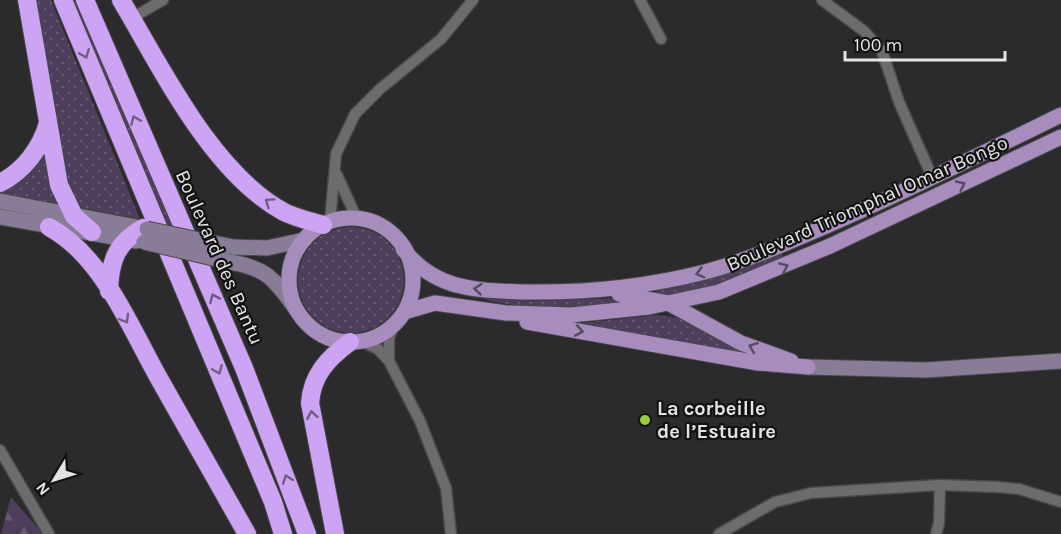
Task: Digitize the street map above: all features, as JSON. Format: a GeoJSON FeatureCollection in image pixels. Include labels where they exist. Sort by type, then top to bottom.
{"type":"FeatureCollection","features":[{"type":"Feature","properties":{"kind":"highway"},"geometry":{"type":"LineString","coordinates":[[27,0],[60,185],[74,216],[92,232]]}},
{"type":"Feature","properties":{"kind":"highway"},"geometry":{"type":"LineString","coordinates":[[63,0],[273,502],[283,534]]}},
{"type":"Feature","properties":{"kind":"highway","name":"Boulevard des Bantu"},"geometry":{"type":"LineString","coordinates":[[85,0],[244,368],[307,534]]}},
{"type":"Feature","properties":{"kind":"highway"},"geometry":{"type":"LineString","coordinates":[[121,0],[200,129],[228,166],[258,194],[282,211],[326,223]]}},
{"type":"Feature","properties":{"kind":"highway"},"geometry":{"type":"LineString","coordinates":[[0,183],[20,169],[35,152],[49,121]]}},
{"type":"Feature","properties":{"kind":"highway"},"geometry":{"type":"LineString","coordinates":[[49,227],[80,251],[109,291],[247,534]]}},
{"type":"Feature","properties":{"kind":"highway"},"geometry":{"type":"LineString","coordinates":[[109,291],[117,251],[125,239],[145,233]]}},
{"type":"Feature","properties":{"kind":"highway"},"geometry":{"type":"LineString","coordinates":[[335,534],[310,403],[311,391],[315,376],[334,353],[355,342]]}},
{"type":"Feature","properties":{"kind":"main road","name":"Boulevard Triomphal Omar Bongo"},"geometry":{"type":"LineString","coordinates":[[403,249],[427,274],[444,282],[475,289],[536,292],[620,289],[706,272],[774,249],[933,179],[1061,115]]}},
{"type":"Feature","properties":{"kind":"main road","name":"Boulevard Triomphal Omar Bongo"},"geometry":{"type":"LineString","coordinates":[[404,312],[435,303],[506,313],[571,315],[668,303],[719,292],[785,267],[1061,137]]}},
{"type":"Feature","properties":{"kind":"main road"},"geometry":{"type":"LineString","coordinates":[[357,219],[380,226],[403,249],[412,276],[411,294],[404,312],[394,325],[379,335],[355,342],[331,339],[314,330],[296,309],[291,297],[289,273],[297,250],[304,240],[326,223],[357,219]]}},
{"type":"Feature","properties":{"kind":"main road"},"geometry":{"type":"LineString","coordinates":[[536,292],[559,297],[629,295],[668,303],[741,342],[808,368]]}},
{"type":"Feature","properties":{"kind":"main road"},"geometry":{"type":"LineString","coordinates":[[459,307],[494,316],[718,357],[775,366],[808,368]]}},
{"type":"Feature","properties":{"kind":"street"},"geometry":{"type":"LineString","coordinates":[[132,18],[163,0]]}},
{"type":"Feature","properties":{"kind":"street"},"geometry":{"type":"LineString","coordinates":[[326,223],[339,145],[355,114],[448,32],[473,0]]}},
{"type":"Feature","properties":{"kind":"street"},"geometry":{"type":"LineString","coordinates":[[640,0],[661,39]]}},
{"type":"Feature","properties":{"kind":"street"},"geometry":{"type":"LineString","coordinates":[[822,0],[864,31],[882,51],[899,102],[933,179]]}},
{"type":"Feature","properties":{"kind":"street"},"geometry":{"type":"LineString","coordinates":[[335,172],[357,219]]}},
{"type":"Feature","properties":{"kind":"street"},"geometry":{"type":"LineString","coordinates":[[0,201],[74,216],[232,254],[269,275],[296,309]]}},
{"type":"Feature","properties":{"kind":"street"},"geometry":{"type":"LineString","coordinates":[[0,217],[125,239]]}},
{"type":"Feature","properties":{"kind":"street"},"geometry":{"type":"LineString","coordinates":[[232,254],[304,240]]}},
{"type":"Feature","properties":{"kind":"street"},"geometry":{"type":"LineString","coordinates":[[389,361],[389,338],[394,325]]}},
{"type":"Feature","properties":{"kind":"street"},"geometry":{"type":"LineString","coordinates":[[355,342],[378,349],[389,361],[420,421],[442,473],[451,514],[451,534]]}},
{"type":"Feature","properties":{"kind":"street"},"geometry":{"type":"LineString","coordinates":[[808,368],[926,370],[1061,361]]}},
{"type":"Feature","properties":{"kind":"street"},"geometry":{"type":"LineString","coordinates":[[0,450],[49,534]]}},
{"type":"Feature","properties":{"kind":"street"},"geometry":{"type":"LineString","coordinates":[[936,534],[939,523],[940,485]]}},
{"type":"Feature","properties":{"kind":"street"},"geometry":{"type":"LineString","coordinates":[[719,534],[760,510],[790,497],[870,488],[940,485],[1019,489],[1061,502]]}},
{"type":"Feature","properties":{"kind":"green space"},"geometry":{"type":"Polygon","coordinates":[[[35,0],[51,0],[140,219],[82,208],[68,189],[35,0]]]}},
{"type":"Feature","properties":{"kind":"green space"},"geometry":{"type":"Polygon","coordinates":[[[70,0],[79,0],[176,233],[165,230],[70,0]]]}},
{"type":"Feature","properties":{"kind":"green space"},"geometry":{"type":"Polygon","coordinates":[[[47,142],[60,206],[0,195],[0,189],[47,142]]]}},
{"type":"Feature","properties":{"kind":"green space"},"geometry":{"type":"Polygon","coordinates":[[[351,227],[371,231],[389,242],[400,260],[404,280],[400,300],[389,318],[371,329],[351,333],[331,329],[313,318],[302,300],[298,280],[302,260],[313,242],[331,231],[351,227]]]}},
{"type":"Feature","properties":{"kind":"green space"},"geometry":{"type":"Polygon","coordinates":[[[782,254],[783,258],[717,285],[681,294],[649,293],[707,280],[782,254]]]}},
{"type":"Feature","properties":{"kind":"green space"},"geometry":{"type":"Polygon","coordinates":[[[481,298],[530,301],[623,298],[628,303],[534,307],[481,298]]]}},
{"type":"Feature","properties":{"kind":"green space"},"geometry":{"type":"Polygon","coordinates":[[[657,315],[681,318],[761,357],[573,324],[657,315]]]}},
{"type":"Feature","properties":{"kind":"green space"},"geometry":{"type":"Polygon","coordinates":[[[11,497],[43,534],[1,534],[11,497]]]}},
{"type":"Feature","properties":{"kind":"place","name":"La corbeille de l’Estuaire"},"geometry":{"type":"Point","coordinates":[645,420]}}]}
